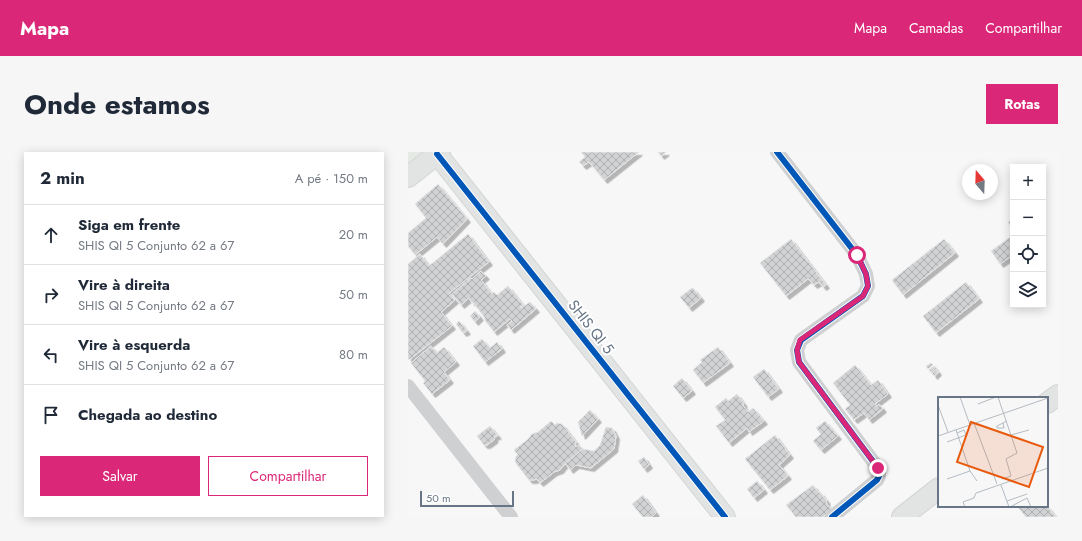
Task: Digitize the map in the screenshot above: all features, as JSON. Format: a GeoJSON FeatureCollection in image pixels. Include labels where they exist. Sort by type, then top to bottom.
{"type":"FeatureCollection","features":[{"type":"Feature","properties":{"kind":"street"},"geometry":{"type":"LineString","coordinates":[[777,152],[857,255],[866,274],[868,286],[863,296],[800,340],[797,350],[799,362],[878,468],[878,480],[832,517]]}},
{"type":"Feature","properties":{"kind":"street"},"geometry":{"type":"LineString","coordinates":[[408,177],[439,153]]}},
{"type":"Feature","properties":{"kind":"street","name":"SHIS QI 5"},"geometry":{"type":"LineString","coordinates":[[439,153],[725,517]]}},
{"type":"Feature","properties":{"kind":"street"},"geometry":{"type":"LineString","coordinates":[[408,386],[511,517]]}},
{"type":"Feature","properties":{"kind":"street"},"geometry":{"type":"LineString","coordinates":[[1048,402],[1058,395]]}},
{"type":"Feature","properties":{"kind":"street"},"geometry":{"type":"LineString","coordinates":[[902,517],[938,489]]}},
{"type":"Feature","properties":{"kind":"shaded area"},"geometry":{"type":"Polygon","coordinates":[[[408,152],[435,152],[408,177],[408,152]]]}},
{"type":"Feature","properties":{"kind":"building"},"geometry":{"type":"Polygon","coordinates":[[[581,152],[639,152],[604,180],[589,162],[583,166],[579,162],[585,157],[581,152]]]}},
{"type":"Feature","properties":{"kind":"building"},"geometry":{"type":"Polygon","coordinates":[[[658,152],[666,152],[661,156],[658,152]]]}},
{"type":"Feature","properties":{"kind":"building"},"geometry":{"type":"Polygon","coordinates":[[[438,184],[467,219],[443,244],[437,237],[415,255],[408,246],[408,233],[426,218],[415,204],[438,184]]]}},
{"type":"Feature","properties":{"kind":"building"},"geometry":{"type":"Polygon","coordinates":[[[468,234],[489,262],[449,293],[455,300],[441,312],[452,326],[409,360],[408,264],[420,254],[429,266],[468,234]]]}},
{"type":"Feature","properties":{"kind":"building"},"geometry":{"type":"Polygon","coordinates":[[[1010,237],[1010,257],[1000,264],[991,251],[1010,237]]]}},
{"type":"Feature","properties":{"kind":"building"},"geometry":{"type":"Polygon","coordinates":[[[791,239],[826,285],[823,287],[819,282],[814,285],[808,279],[786,296],[760,263],[791,239]]]}},
{"type":"Feature","properties":{"kind":"building"},"geometry":{"type":"Polygon","coordinates":[[[944,239],[955,253],[903,295],[892,280],[944,239]]]}},
{"type":"Feature","properties":{"kind":"building"},"geometry":{"type":"Polygon","coordinates":[[[481,271],[486,276],[481,280],[492,294],[494,292],[497,295],[508,286],[523,305],[520,307],[521,308],[530,302],[536,309],[511,330],[507,325],[512,321],[510,319],[494,332],[469,298],[461,305],[452,294],[481,271]]]}},
{"type":"Feature","properties":{"kind":"building"},"geometry":{"type":"Polygon","coordinates":[[[966,282],[979,299],[936,333],[923,316],[966,282]]]}},
{"type":"Feature","properties":{"kind":"building"},"geometry":{"type":"Polygon","coordinates":[[[692,288],[701,298],[689,308],[680,297],[692,288]]]}},
{"type":"Feature","properties":{"kind":"building"},"geometry":{"type":"Polygon","coordinates":[[[475,311],[480,317],[475,322],[470,316],[475,311]]]}},
{"type":"Feature","properties":{"kind":"building"},"geometry":{"type":"Polygon","coordinates":[[[459,321],[467,331],[463,333],[456,324],[459,321]]]}},
{"type":"Feature","properties":{"kind":"building"},"geometry":{"type":"Polygon","coordinates":[[[482,339],[490,348],[497,342],[502,349],[485,362],[473,346],[482,339]]]}},
{"type":"Feature","properties":{"kind":"building"},"geometry":{"type":"Polygon","coordinates":[[[431,346],[437,353],[444,347],[456,362],[444,372],[450,380],[432,394],[423,383],[425,381],[411,363],[431,346]]]}},
{"type":"Feature","properties":{"kind":"building"},"geometry":{"type":"Polygon","coordinates":[[[718,347],[730,363],[703,383],[693,370],[702,362],[700,360],[718,347]]]}},
{"type":"Feature","properties":{"kind":"building"},"geometry":{"type":"Polygon","coordinates":[[[931,363],[933,365],[928,369],[926,366],[931,363]]]}},
{"type":"Feature","properties":{"kind":"building"},"geometry":{"type":"Polygon","coordinates":[[[855,365],[871,385],[878,380],[888,394],[875,404],[877,406],[879,404],[883,409],[869,420],[864,413],[854,420],[845,409],[850,405],[833,383],[855,365]]]}},
{"type":"Feature","properties":{"kind":"building"},"geometry":{"type":"Polygon","coordinates":[[[934,366],[935,368],[931,372],[929,370],[934,366]]]}},
{"type":"Feature","properties":{"kind":"building"},"geometry":{"type":"Polygon","coordinates":[[[764,369],[779,389],[768,397],[753,377],[764,369]]]}},
{"type":"Feature","properties":{"kind":"building"},"geometry":{"type":"Polygon","coordinates":[[[936,369],[938,372],[934,376],[932,373],[936,369]]]}},
{"type":"Feature","properties":{"kind":"building"},"geometry":{"type":"Polygon","coordinates":[[[682,378],[692,391],[683,398],[673,386],[682,378]]]}},
{"type":"Feature","properties":{"kind":"building"},"geometry":{"type":"Polygon","coordinates":[[[737,394],[748,412],[753,408],[764,421],[749,432],[747,428],[729,443],[716,426],[725,420],[715,407],[726,398],[728,401],[737,394]]]}},
{"type":"Feature","properties":{"kind":"building"},"geometry":{"type":"Polygon","coordinates":[[[590,410],[598,419],[582,436],[578,422],[590,410]]]}},
{"type":"Feature","properties":{"kind":"building"},"geometry":{"type":"Polygon","coordinates":[[[551,421],[555,425],[557,423],[562,424],[576,442],[575,447],[579,445],[583,449],[560,470],[554,472],[540,483],[536,479],[529,480],[515,462],[516,456],[518,455],[514,450],[532,434],[538,432],[551,421]]]}},
{"type":"Feature","properties":{"kind":"building"},"geometry":{"type":"Polygon","coordinates":[[[825,421],[838,436],[821,450],[813,441],[821,434],[816,428],[825,421]]]}},
{"type":"Feature","properties":{"kind":"building"},"geometry":{"type":"Polygon","coordinates":[[[490,426],[498,436],[495,436],[494,440],[487,445],[484,445],[477,436],[490,426]]]}},
{"type":"Feature","properties":{"kind":"building"},"geometry":{"type":"Polygon","coordinates":[[[606,427],[612,428],[616,436],[614,449],[591,468],[576,465],[570,470],[565,463],[583,449],[594,451],[600,445],[606,427]]]}},
{"type":"Feature","properties":{"kind":"building"},"geometry":{"type":"Polygon","coordinates":[[[775,435],[790,455],[779,465],[788,476],[770,490],[745,459],[775,435]]]}},
{"type":"Feature","properties":{"kind":"building"},"geometry":{"type":"Polygon","coordinates":[[[644,457],[649,465],[644,469],[638,461],[644,457]]]}},
{"type":"Feature","properties":{"kind":"building"},"geometry":{"type":"Polygon","coordinates":[[[757,481],[764,490],[754,498],[747,489],[757,481]]]}},
{"type":"Feature","properties":{"kind":"building"},"geometry":{"type":"Polygon","coordinates":[[[813,485],[827,501],[827,504],[832,510],[823,517],[796,517],[786,505],[813,485]]]}},
{"type":"Feature","properties":{"kind":"building"},"geometry":{"type":"Polygon","coordinates":[[[643,495],[656,513],[651,517],[643,517],[632,504],[643,495]]]}},
{"type":"Feature","properties":{"kind":"building"},"geometry":{"type":"Polygon","coordinates":[[[1018,507],[1048,507],[1056,517],[1026,517],[1018,507]]]}},
{"type":"Feature","properties":{"kind":"cycle path"},"geometry":{"type":"LineString","coordinates":[[777,152],[857,255],[866,274],[868,286],[863,296],[801,340],[797,350],[799,362],[878,468],[879,476],[877,480],[832,517]]}},
{"type":"Feature","properties":{"kind":"cycle path"},"geometry":{"type":"LineString","coordinates":[[437,154],[725,517]]}},
{"type":"Feature","properties":{"kind":"route"},"geometry":{"type":"LineString","coordinates":[[857,255],[866,274],[868,286],[863,296],[800,340],[797,350],[799,362],[878,468]]}}]}
